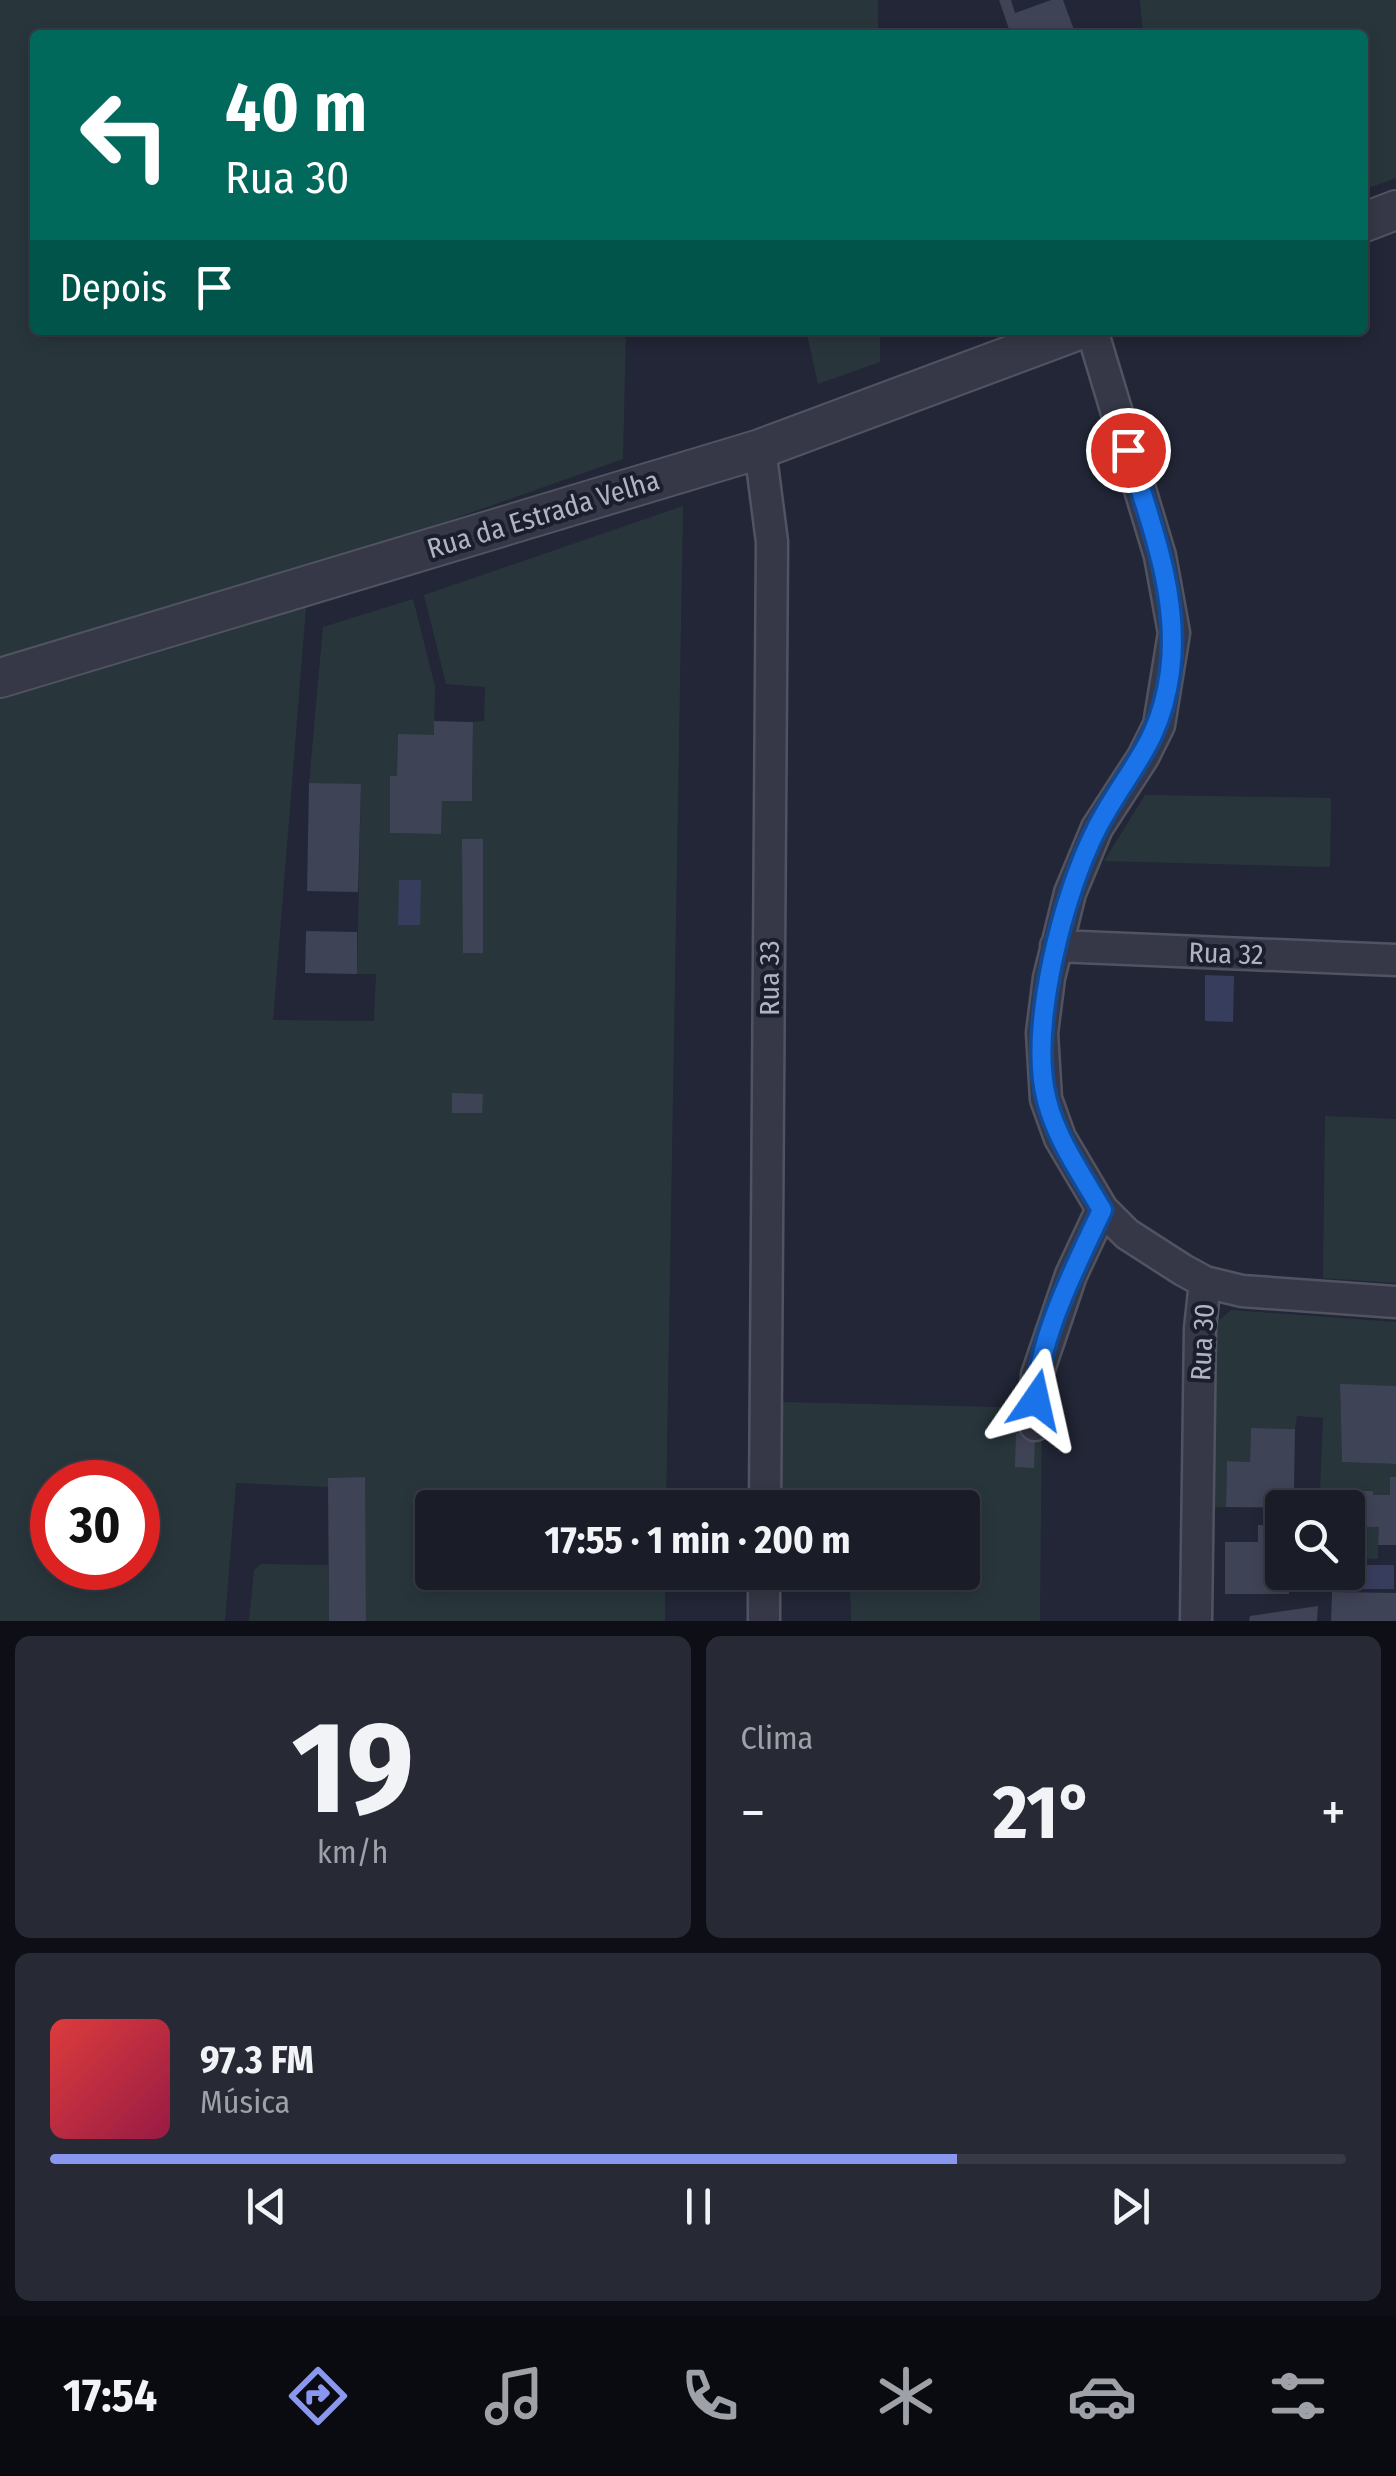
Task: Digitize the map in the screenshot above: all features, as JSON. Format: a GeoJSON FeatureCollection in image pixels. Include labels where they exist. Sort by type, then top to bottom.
{"type":"FeatureCollection","features":[{"type":"Feature","properties":{"kind":"street"},"geometry":{"type":"LineString","coordinates":[[1368,221],[1396,210]]}},
{"type":"Feature","properties":{"kind":"street","name":"Rua da Estrada Velha"},"geometry":{"type":"LineString","coordinates":[[0,678],[760,449],[1066,335]]}},
{"type":"Feature","properties":{"kind":"street","name":"Rua 30"},"geometry":{"type":"LineString","coordinates":[[1094,335],[1160,556],[1174,634],[1159,724],[1143,757],[1097,828],[1070,893],[1048,978],[1042,1033],[1046,1099],[1060,1138],[1102,1210],[1126,1234],[1205,1282],[1200,1328],[1196,1621]]}},
{"type":"Feature","properties":{"kind":"street","name":"Rua 33"},"geometry":{"type":"LineString","coordinates":[[760,449],[772,542],[765,1490]]}},
{"type":"Feature","properties":{"kind":"street","name":"Rua 32"},"geometry":{"type":"LineString","coordinates":[[1056,946],[1396,960]]}},
{"type":"Feature","properties":{"kind":"street"},"geometry":{"type":"LineString","coordinates":[[1035,1425],[1037,1375],[1072,1276],[1102,1210]]}},
{"type":"Feature","properties":{"kind":"street"},"geometry":{"type":"LineString","coordinates":[[1205,1282],[1242,1291],[1396,1302]]}},
{"type":"Feature","properties":{"kind":"street"},"geometry":{"type":"LineString","coordinates":[[764,1590],[764,1621]]}},
{"type":"Feature","properties":{"kind":"shaded area"},"geometry":{"type":"Polygon","coordinates":[[[0,0],[878,0],[878,30],[30,30],[30,335],[626,335],[623,459],[309,570],[273,1020],[374,1021],[376,974],[357,974],[361,785],[309,783],[323,627],[413,599],[435,686],[434,735],[398,735],[397,776],[390,777],[390,833],[441,834],[442,801],[472,801],[473,722],[484,721],[485,687],[446,684],[424,595],[683,506],[666,1490],[415,1490],[415,1590],[665,1590],[665,1621],[366,1621],[364,1477],[328,1478],[328,1487],[236,1483],[225,1621],[0,1621],[0,0]],[[463,839],[463,953],[482,953],[482,839],[463,839]]]}},
{"type":"Feature","properties":{"kind":"shaded area"},"geometry":{"type":"Polygon","coordinates":[[[1140,0],[1396,0],[1396,178],[1368,188],[1368,30],[1143,30],[1140,0]]]}},
{"type":"Feature","properties":{"kind":"shaded area"},"geometry":{"type":"Polygon","coordinates":[[[807,335],[880,335],[880,362],[818,384],[807,335]]]}},
{"type":"Feature","properties":{"kind":"shaded area"},"geometry":{"type":"Polygon","coordinates":[[[1145,795],[1331,798],[1330,867],[1104,861],[1145,795]]]}},
{"type":"Feature","properties":{"kind":"shaded area"},"geometry":{"type":"Polygon","coordinates":[[[1325,1116],[1396,1119],[1396,1283],[1323,1278],[1325,1116]]]}},
{"type":"Feature","properties":{"kind":"shaded area"},"geometry":{"type":"Polygon","coordinates":[[[1231,1310],[1396,1322],[1396,1386],[1340,1385],[1342,1462],[1396,1464],[1390,1495],[1373,1495],[1373,1491],[1365,1490],[1320,1490],[1323,1418],[1297,1416],[1295,1429],[1251,1428],[1250,1462],[1227,1461],[1226,1507],[1212,1507],[1215,1324],[1231,1310]]]}},
{"type":"Feature","properties":{"kind":"shaded area"},"geometry":{"type":"Polygon","coordinates":[[[782,1402],[1042,1408],[1040,1621],[851,1621],[850,1590],[980,1590],[980,1490],[781,1490],[782,1402]]]}},
{"type":"Feature","properties":{"kind":"shaded area"},"geometry":{"type":"Polygon","coordinates":[[[1365,1527],[1379,1527],[1378,1559],[1365,1559],[1365,1527]]]}},
{"type":"Feature","properties":{"kind":"shaded area"},"geometry":{"type":"Polygon","coordinates":[[[261,1564],[328,1565],[329,1621],[249,1621],[254,1570],[261,1564]]]}},
{"type":"Feature","properties":{"kind":"water"},"geometry":{"type":"Polygon","coordinates":[[[399,880],[421,880],[420,925],[398,925],[399,880]]]}},
{"type":"Feature","properties":{"kind":"water"},"geometry":{"type":"Polygon","coordinates":[[[1205,975],[1234,976],[1233,1022],[1205,1021],[1205,975]]]}},
{"type":"Feature","properties":{"kind":"water"},"geometry":{"type":"Polygon","coordinates":[[[1365,1565],[1394,1565],[1394,1589],[1365,1589],[1365,1565]]]}},
{"type":"Feature","properties":{"kind":"building"},"geometry":{"type":"Polygon","coordinates":[[[999,0],[1011,0],[1015,13],[1051,0],[1063,0],[1074,30],[1009,30],[999,0]]]}},
{"type":"Feature","properties":{"kind":"building"},"geometry":{"type":"Polygon","coordinates":[[[434,721],[473,722],[472,801],[442,801],[441,834],[390,833],[390,776],[397,776],[398,734],[434,735],[434,721]]]}},
{"type":"Feature","properties":{"kind":"building"},"geometry":{"type":"Polygon","coordinates":[[[309,783],[361,784],[358,892],[307,891],[309,783]]]}},
{"type":"Feature","properties":{"kind":"building"},"geometry":{"type":"Polygon","coordinates":[[[462,839],[483,839],[483,953],[463,953],[462,839]]]}},
{"type":"Feature","properties":{"kind":"building"},"geometry":{"type":"Polygon","coordinates":[[[306,931],[357,932],[357,974],[305,973],[306,931]]]}},
{"type":"Feature","properties":{"kind":"building"},"geometry":{"type":"Polygon","coordinates":[[[452,1093],[483,1094],[482,1113],[452,1113],[452,1093]]]}},
{"type":"Feature","properties":{"kind":"building"},"geometry":{"type":"Polygon","coordinates":[[[1340,1384],[1396,1386],[1396,1464],[1342,1462],[1340,1384]]]}},
{"type":"Feature","properties":{"kind":"building"},"geometry":{"type":"Polygon","coordinates":[[[1251,1428],[1295,1429],[1294,1490],[1265,1490],[1265,1507],[1226,1507],[1227,1461],[1250,1462],[1251,1428]]]}},
{"type":"Feature","properties":{"kind":"building"},"geometry":{"type":"Polygon","coordinates":[[[1016,1433],[1035,1433],[1034,1468],[1015,1467],[1016,1433]]]}},
{"type":"Feature","properties":{"kind":"building"},"geometry":{"type":"Polygon","coordinates":[[[365,1477],[366,1621],[329,1621],[328,1478],[365,1477]]]}},
{"type":"Feature","properties":{"kind":"building"},"geometry":{"type":"Polygon","coordinates":[[[1390,1477],[1396,1477],[1396,1545],[1378,1545],[1379,1527],[1365,1527],[1365,1491],[1390,1495],[1390,1477]]]}},
{"type":"Feature","properties":{"kind":"building"},"geometry":{"type":"Polygon","coordinates":[[[1258,1525],[1265,1525],[1265,1590],[1289,1590],[1289,1594],[1225,1594],[1225,1542],[1258,1542],[1258,1525]]]}},
{"type":"Feature","properties":{"kind":"building"},"geometry":{"type":"Polygon","coordinates":[[[1332,1592],[1396,1593],[1396,1621],[1331,1621],[1332,1592]]]}},
{"type":"Feature","properties":{"kind":"building"},"geometry":{"type":"Polygon","coordinates":[[[1318,1606],[1317,1621],[1249,1621],[1250,1616],[1318,1606]]]}},
{"type":"Feature","properties":{"kind":"route"},"geometry":{"type":"LineString","coordinates":[[1036,1400],[1037,1375],[1072,1276],[1102,1210],[1060,1138],[1046,1099],[1042,1033],[1048,978],[1070,893],[1097,828],[1143,757],[1159,724],[1174,634],[1160,556],[1128,450]]}}]}
